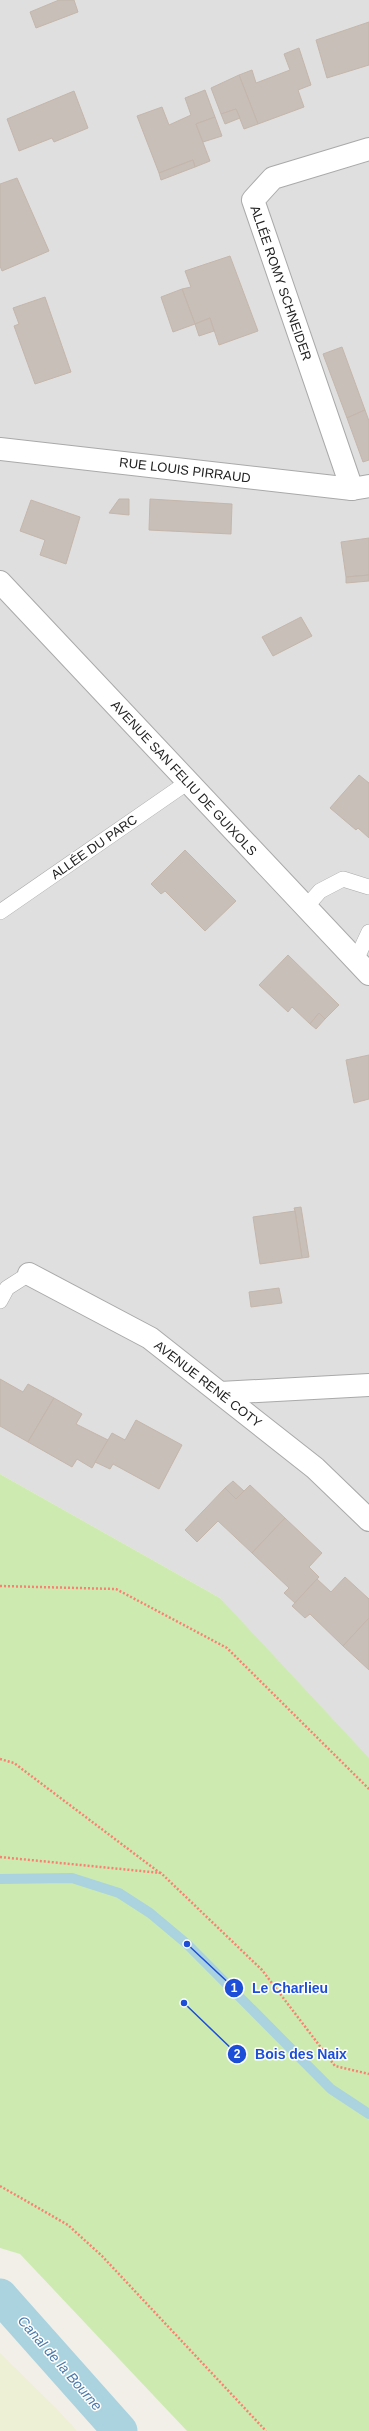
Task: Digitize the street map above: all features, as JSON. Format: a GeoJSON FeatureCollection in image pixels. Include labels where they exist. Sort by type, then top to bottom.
{"type":"FeatureCollection","features":[{"type":"Feature","properties":{"kind":"street","name":"ALLÉE ROMY SCHNEIDER"},"geometry":{"type":"LineString","coordinates":[[360,488],[253,200],[272,178],[369,149]]}},
{"type":"Feature","properties":{"kind":"street"},"geometry":{"type":"LineString","coordinates":[[0,440],[0,449]]}},
{"type":"Feature","properties":{"kind":"street","name":"RUE LOUIS PIRRAUD"},"geometry":{"type":"LineString","coordinates":[[0,449],[360,488]]}},
{"type":"Feature","properties":{"kind":"street","name":"AVENUE SAN FELIU DE GUIXOLS"},"geometry":{"type":"LineString","coordinates":[[0,582],[362,967]]}},
{"type":"Feature","properties":{"kind":"street","name":"AVENUE RENÉ COTY"},"geometry":{"type":"LineString","coordinates":[[29,1274],[150,1338],[315,1468],[369,1520]]}},
{"type":"Feature","properties":{"kind":"street"},"geometry":{"type":"LineString","coordinates":[[220,1393],[369,1384]]}},
{"type":"Feature","properties":{"kind":"lane","name":"ALLÉE DU PARC"},"geometry":{"type":"LineString","coordinates":[[0,912],[188,782]]}},
{"type":"Feature","properties":{"kind":"lane"},"geometry":{"type":"LineString","coordinates":[[306,907],[320,891],[343,879],[369,887]]}},
{"type":"Feature","properties":{"kind":"lane"},"geometry":{"type":"LineString","coordinates":[[362,967],[369,932]]}},
{"type":"Feature","properties":{"kind":"lane"},"geometry":{"type":"LineString","coordinates":[[0,1301],[7,1288],[29,1274]]}},
{"type":"Feature","properties":{"kind":"path"},"geometry":{"type":"LineString","coordinates":[[0,1586],[116,1589],[227,1648],[369,1789]]}},
{"type":"Feature","properties":{"kind":"path"},"geometry":{"type":"LineString","coordinates":[[0,1759],[14,1763],[161,1873],[262,1970],[335,2066],[369,2074]]}},
{"type":"Feature","properties":{"kind":"path"},"geometry":{"type":"LineString","coordinates":[[0,1857],[161,1873]]}},
{"type":"Feature","properties":{"kind":"path"},"geometry":{"type":"LineString","coordinates":[[0,2186],[68,2225],[96,2251],[266,2431]]}},
{"type":"Feature","properties":{"kind":"shaded area"},"geometry":{"type":"Polygon","coordinates":[[[0,0],[369,0],[369,1779],[220,1598],[0,1474],[0,0]]]}},
{"type":"Feature","properties":{"kind":"green space"},"geometry":{"type":"Polygon","coordinates":[[[0,1474],[220,1598],[369,1758],[369,2431],[187,2431],[20,2254],[0,2248],[0,1474]]]}},
{"type":"Feature","properties":{"kind":"green space"},"geometry":{"type":"Polygon","coordinates":[[[0,2353],[57,2409],[77,2431],[0,2431],[0,2353]]]}},
{"type":"Feature","properties":{"kind":"building"},"geometry":{"type":"Polygon","coordinates":[[[59,0],[74,0],[78,12],[36,28],[30,12],[59,0]]]}},
{"type":"Feature","properties":{"kind":"building"},"geometry":{"type":"Polygon","coordinates":[[[369,22],[369,65],[327,78],[316,40],[369,22]]]}},
{"type":"Feature","properties":{"kind":"building"},"geometry":{"type":"Polygon","coordinates":[[[299,48],[311,85],[298,90],[304,107],[258,124],[239,75],[252,70],[256,83],[290,70],[284,54],[299,48]]]}},
{"type":"Feature","properties":{"kind":"building"},"geometry":{"type":"Polygon","coordinates":[[[239,75],[258,124],[244,129],[236,109],[221,114],[211,88],[239,75]]]}},
{"type":"Feature","properties":{"kind":"building"},"geometry":{"type":"Polygon","coordinates":[[[205,90],[215,117],[196,124],[210,161],[195,167],[193,160],[159,173],[137,116],[162,107],[169,125],[191,115],[185,98],[205,90]]]}},
{"type":"Feature","properties":{"kind":"building"},"geometry":{"type":"Polygon","coordinates":[[[74,91],[88,128],[54,142],[52,138],[19,151],[7,119],[74,91]]]}},
{"type":"Feature","properties":{"kind":"building"},"geometry":{"type":"Polygon","coordinates":[[[236,109],[240,118],[225,124],[221,114],[236,109]]]}},
{"type":"Feature","properties":{"kind":"building"},"geometry":{"type":"Polygon","coordinates":[[[215,117],[222,136],[203,142],[196,124],[215,117]]]}},
{"type":"Feature","properties":{"kind":"building"},"geometry":{"type":"Polygon","coordinates":[[[193,160],[195,167],[161,180],[159,173],[193,160]]]}},
{"type":"Feature","properties":{"kind":"building"},"geometry":{"type":"Polygon","coordinates":[[[17,178],[49,251],[2,271],[0,266],[0,184],[17,178]]]}},
{"type":"Feature","properties":{"kind":"building"},"geometry":{"type":"Polygon","coordinates":[[[230,256],[258,331],[219,345],[210,318],[195,324],[182,289],[191,287],[185,271],[230,256]]]}},
{"type":"Feature","properties":{"kind":"building"},"geometry":{"type":"Polygon","coordinates":[[[182,289],[195,324],[173,332],[161,297],[182,289]]]}},
{"type":"Feature","properties":{"kind":"building"},"geometry":{"type":"Polygon","coordinates":[[[45,297],[71,372],[35,384],[14,326],[19,324],[13,308],[45,297]]]}},
{"type":"Feature","properties":{"kind":"building"},"geometry":{"type":"Polygon","coordinates":[[[210,318],[214,331],[199,336],[195,324],[210,318]]]}},
{"type":"Feature","properties":{"kind":"building"},"geometry":{"type":"Polygon","coordinates":[[[342,347],[365,410],[347,418],[323,354],[342,347]]]}},
{"type":"Feature","properties":{"kind":"building"},"geometry":{"type":"Polygon","coordinates":[[[365,410],[369,421],[369,460],[363,462],[347,418],[365,410]]]}},
{"type":"Feature","properties":{"kind":"building"},"geometry":{"type":"Polygon","coordinates":[[[119,499],[129,499],[129,515],[109,513],[119,499]]]}},
{"type":"Feature","properties":{"kind":"building"},"geometry":{"type":"Polygon","coordinates":[[[150,499],[232,504],[231,534],[149,530],[150,499]]]}},
{"type":"Feature","properties":{"kind":"building"},"geometry":{"type":"Polygon","coordinates":[[[31,500],[80,517],[66,564],[40,555],[45,540],[20,531],[31,500]]]}},
{"type":"Feature","properties":{"kind":"building"},"geometry":{"type":"Polygon","coordinates":[[[369,538],[369,575],[346,577],[341,542],[369,538]]]}},
{"type":"Feature","properties":{"kind":"building"},"geometry":{"type":"Polygon","coordinates":[[[369,575],[369,581],[346,583],[346,577],[369,575]]]}},
{"type":"Feature","properties":{"kind":"building"},"geometry":{"type":"Polygon","coordinates":[[[301,617],[312,636],[273,656],[262,637],[301,617]]]}},
{"type":"Feature","properties":{"kind":"building"},"geometry":{"type":"Polygon","coordinates":[[[359,775],[369,783],[369,838],[358,828],[356,830],[330,808],[359,775]]]}},
{"type":"Feature","properties":{"kind":"building"},"geometry":{"type":"Polygon","coordinates":[[[185,850],[236,901],[205,931],[165,891],[161,894],[151,884],[185,850]]]}},
{"type":"Feature","properties":{"kind":"building"},"geometry":{"type":"Polygon","coordinates":[[[288,955],[339,1005],[325,1019],[319,1013],[310,1024],[292,1007],[288,1012],[259,985],[288,955]]]}},
{"type":"Feature","properties":{"kind":"building"},"geometry":{"type":"Polygon","coordinates":[[[319,1013],[325,1019],[316,1029],[310,1024],[319,1013]]]}},
{"type":"Feature","properties":{"kind":"building"},"geometry":{"type":"Polygon","coordinates":[[[369,1055],[369,1099],[354,1103],[346,1060],[369,1055]]]}},
{"type":"Feature","properties":{"kind":"building"},"geometry":{"type":"Polygon","coordinates":[[[301,1207],[309,1257],[302,1258],[294,1208],[301,1207]]]}},
{"type":"Feature","properties":{"kind":"building"},"geometry":{"type":"Polygon","coordinates":[[[295,1211],[302,1258],[260,1264],[253,1217],[295,1211]]]}},
{"type":"Feature","properties":{"kind":"building"},"geometry":{"type":"Polygon","coordinates":[[[279,1288],[282,1303],[251,1307],[249,1292],[279,1288]]]}},
{"type":"Feature","properties":{"kind":"building"},"geometry":{"type":"Polygon","coordinates":[[[0,1379],[23,1392],[28,1384],[54,1398],[28,1442],[0,1426],[0,1379]]]}},
{"type":"Feature","properties":{"kind":"building"},"geometry":{"type":"Polygon","coordinates":[[[54,1398],[82,1414],[76,1424],[108,1440],[92,1468],[77,1459],[72,1467],[28,1442],[54,1398]]]}},
{"type":"Feature","properties":{"kind":"building"},"geometry":{"type":"Polygon","coordinates":[[[136,1420],[182,1445],[159,1489],[113,1464],[110,1469],[95,1462],[112,1433],[125,1440],[136,1420]]]}},
{"type":"Feature","properties":{"kind":"building"},"geometry":{"type":"Polygon","coordinates":[[[233,1481],[244,1491],[236,1499],[225,1488],[233,1481]]]}},
{"type":"Feature","properties":{"kind":"building"},"geometry":{"type":"Polygon","coordinates":[[[250,1485],[285,1518],[252,1553],[218,1521],[197,1542],[185,1530],[225,1488],[236,1499],[250,1485]]]}},
{"type":"Feature","properties":{"kind":"building"},"geometry":{"type":"Polygon","coordinates":[[[285,1518],[322,1553],[309,1567],[319,1577],[295,1603],[284,1593],[289,1588],[252,1553],[285,1518]]]}},
{"type":"Feature","properties":{"kind":"building"},"geometry":{"type":"Polygon","coordinates":[[[345,1577],[369,1599],[369,1618],[343,1646],[310,1614],[305,1618],[292,1606],[317,1579],[331,1592],[345,1577]]]}},
{"type":"Feature","properties":{"kind":"building"},"geometry":{"type":"Polygon","coordinates":[[[369,1618],[369,1670],[343,1646],[369,1618]]]}},
{"type":"Feature","properties":{"kind":"waterway"},"geometry":{"type":"LineString","coordinates":[[0,1879],[72,1878],[119,1893],[150,1913],[187,1944],[331,2089],[369,2114]]}},
{"type":"Feature","properties":{"kind":"waterway","name":"Canal de la Bourne"},"geometry":{"type":"LineString","coordinates":[[0,2296],[120,2431]]}},
{"type":"Feature","properties":{"kind":"place","name":"Le Charlieu"},"geometry":{"type":"Point","coordinates":[187,1944]}},
{"type":"Feature","properties":{"kind":"place","name":"Bois des Naix"},"geometry":{"type":"Point","coordinates":[184,2003]}}]}
